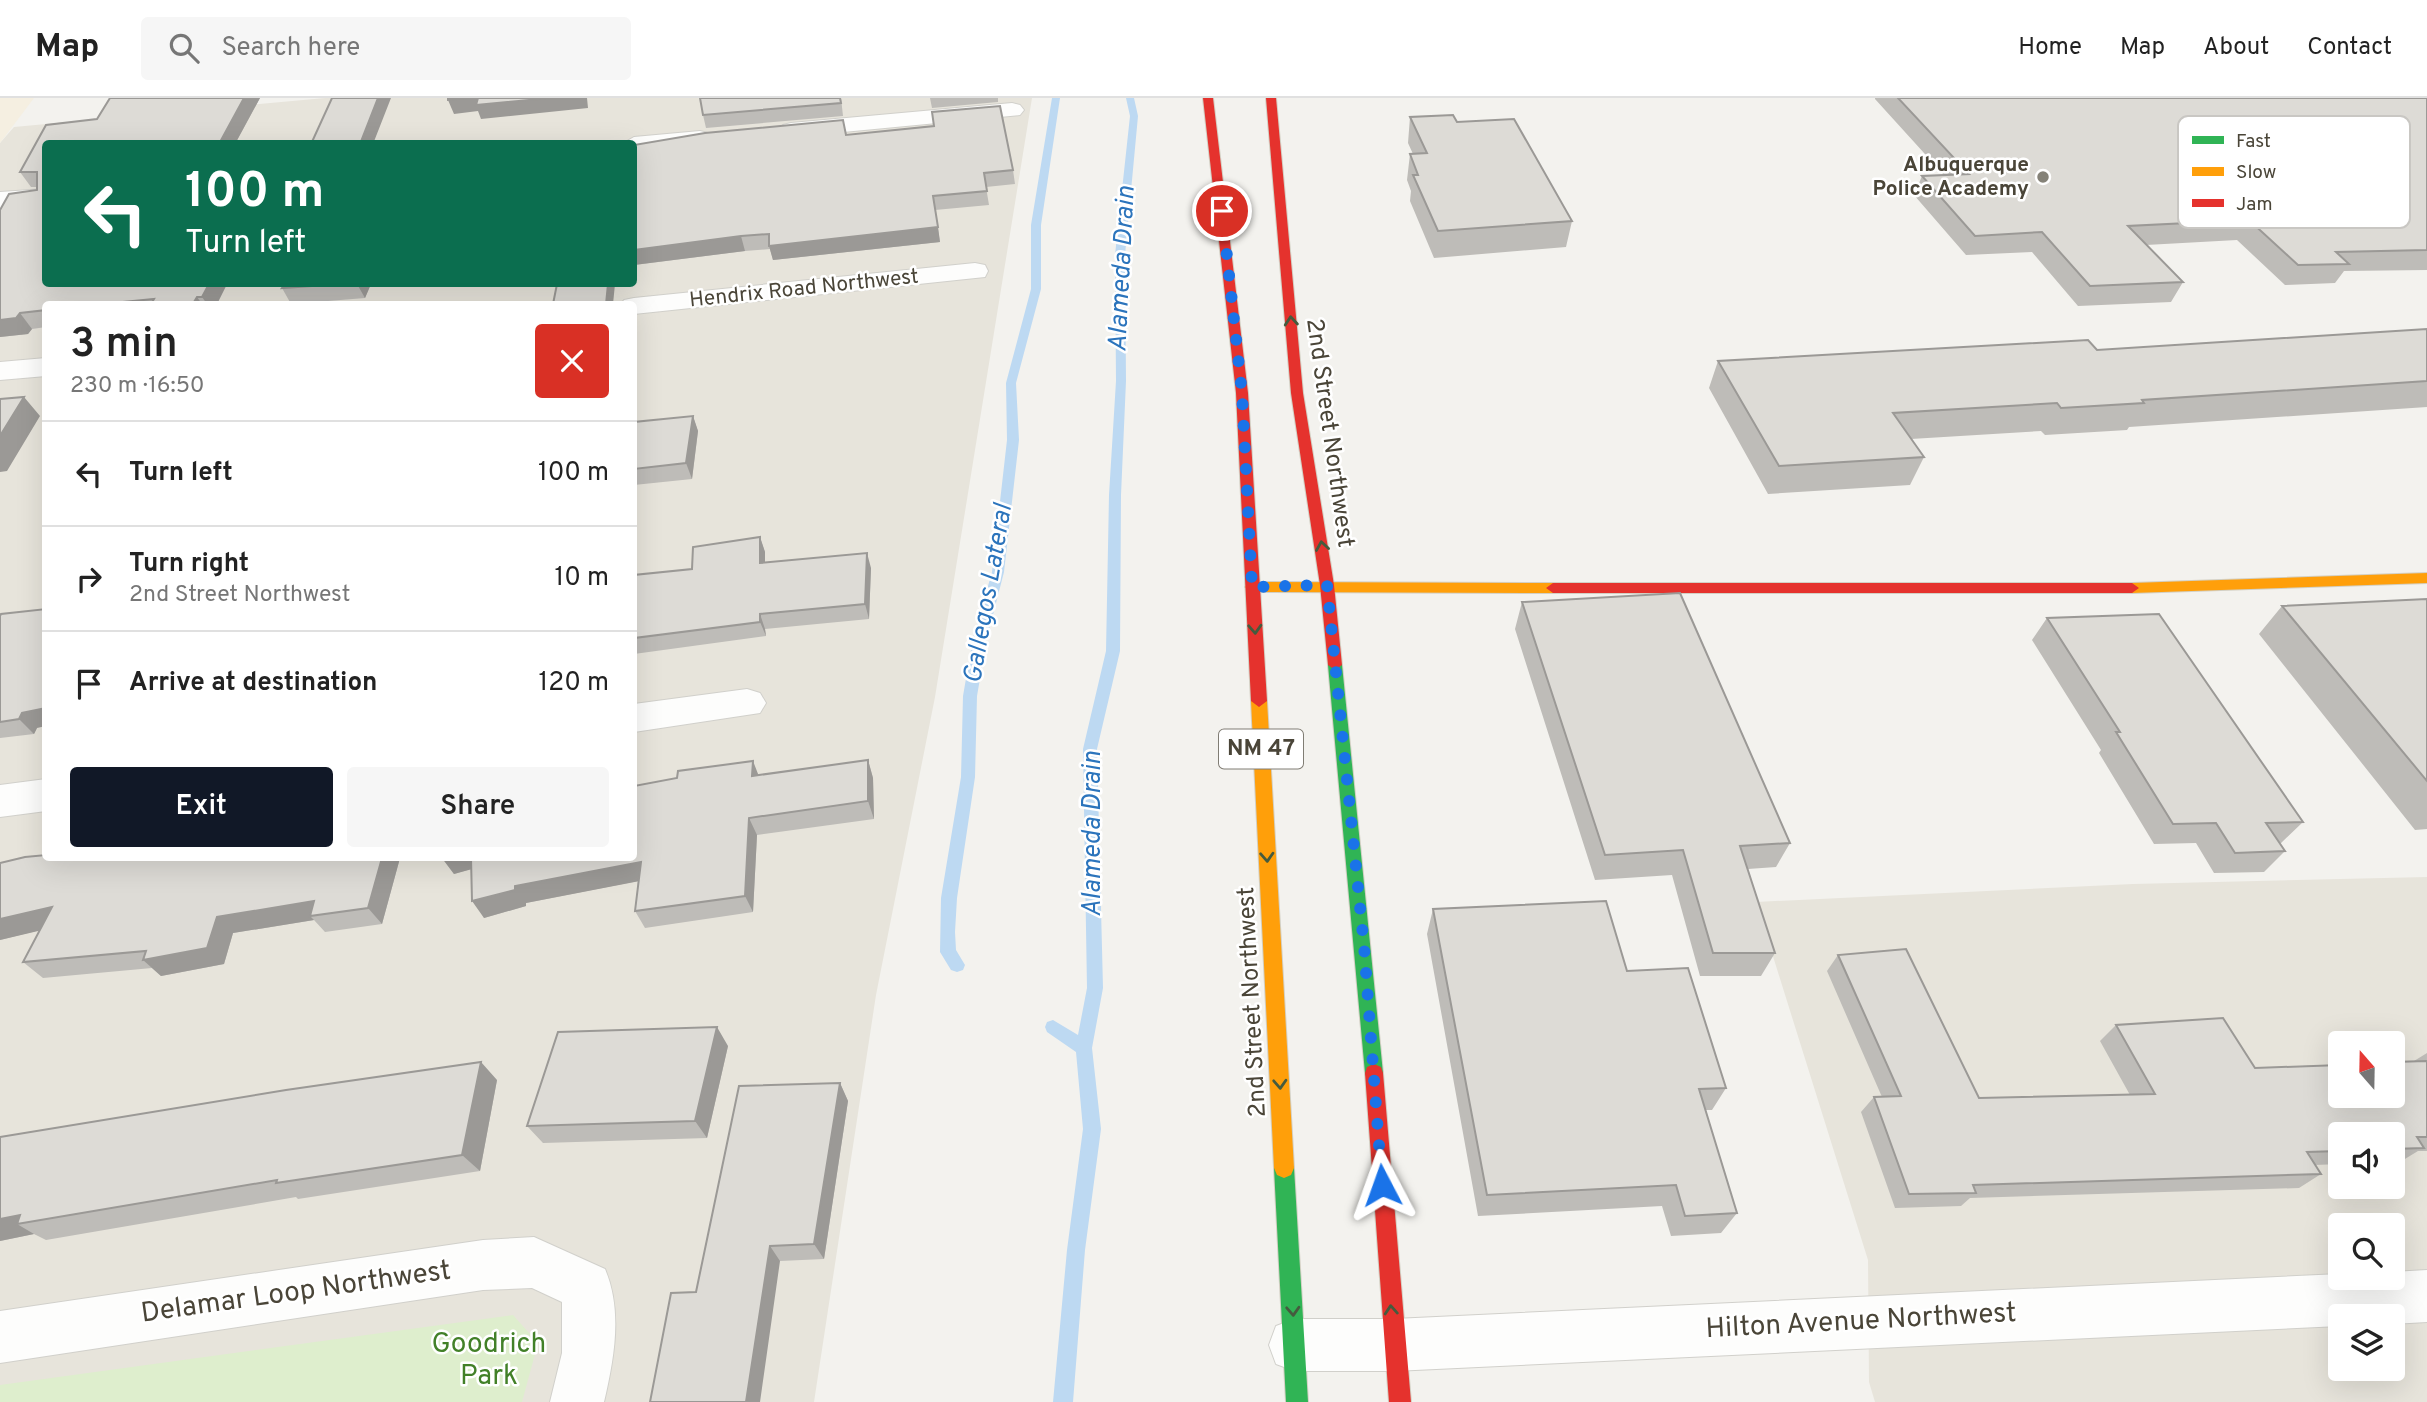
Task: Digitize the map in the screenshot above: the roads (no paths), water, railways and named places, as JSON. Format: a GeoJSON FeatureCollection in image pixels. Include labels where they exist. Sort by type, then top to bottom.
{"type":"FeatureCollection","features":[{"type":"Feature","properties":{"kind":"main road","name":"2nd Street Northwest"},"geometry":{"type":"LineString","coordinates":[[1209,98],[1242,393],[1297,1402]]}},
{"type":"Feature","properties":{"kind":"main road","name":"2nd Street Northwest"},"geometry":{"type":"LineString","coordinates":[[1271,98],[1297,393],[1327,585],[1364,946],[1400,1402]]}},
{"type":"Feature","properties":{"kind":"main road"},"geometry":{"type":"LineString","coordinates":[[1252,587],[1327,585],[2095,589],[2427,578]]}},
{"type":"Feature","properties":{"kind":"street"},"geometry":{"type":"LineString","coordinates":[[769,132],[1012,110]]}},
{"type":"Feature","properties":{"kind":"street"},"geometry":{"type":"LineString","coordinates":[[637,144],[728,135]]}},
{"type":"Feature","properties":{"kind":"street"},"geometry":{"type":"LineString","coordinates":[[0,200],[42,196]]}},
{"type":"Feature","properties":{"kind":"street","name":"Hendrix Road Northwest"},"geometry":{"type":"LineString","coordinates":[[637,306],[975,271]]}},
{"type":"Feature","properties":{"kind":"street"},"geometry":{"type":"LineString","coordinates":[[0,372],[42,367]]}},
{"type":"Feature","properties":{"kind":"street"},"geometry":{"type":"LineString","coordinates":[[637,718],[747,703]]}},
{"type":"Feature","properties":{"kind":"street"},"geometry":{"type":"LineString","coordinates":[[0,801],[42,796]]}},
{"type":"Feature","properties":{"kind":"street","name":"Delamar Loop Northwest"},"geometry":{"type":"LineString","coordinates":[[0,1337],[483,1265],[534,1262],[587,1287],[589,1353],[577,1402]]}},
{"type":"Feature","properties":{"kind":"street","name":"Hilton Avenue Northwest"},"geometry":{"type":"LineString","coordinates":[[1295,1345],[1394,1345],[2427,1296]]}},
{"type":"Feature","properties":{"kind":"waterway","name":"Gallegos Lateral"},"geometry":{"type":"LineString","coordinates":[[957,965],[948,952],[947,932],[949,898],[968,777],[970,696],[980,638],[998,572],[1013,440],[1011,383],[1036,289],[1036,225],[1056,98]]}},
{"type":"Feature","properties":{"kind":"waterway","name":"Alameda Drain"},"geometry":{"type":"LineString","coordinates":[[1084,1048],[1095,988],[1090,749],[1113,651],[1115,495],[1121,381],[1120,255],[1134,116],[1130,98]]}},
{"type":"Feature","properties":{"kind":"waterway","name":"Gallegos Lateral"},"geometry":{"type":"LineString","coordinates":[[1053,1027],[1084,1048]]}},
{"type":"Feature","properties":{"kind":"waterway","name":"Alameda Drain"},"geometry":{"type":"LineString","coordinates":[[1063,1402],[1076,1250],[1092,1129],[1084,1048]]}},
{"type":"Feature","properties":{"kind":"place","name":"Albuquerque Police Academy"},"geometry":{"type":"Point","coordinates":[2043,177]}},
{"type":"Feature","properties":{"kind":"park label","name":"Goodrich Park"},"geometry":{"type":"Point","coordinates":[489,1361]}}]}
